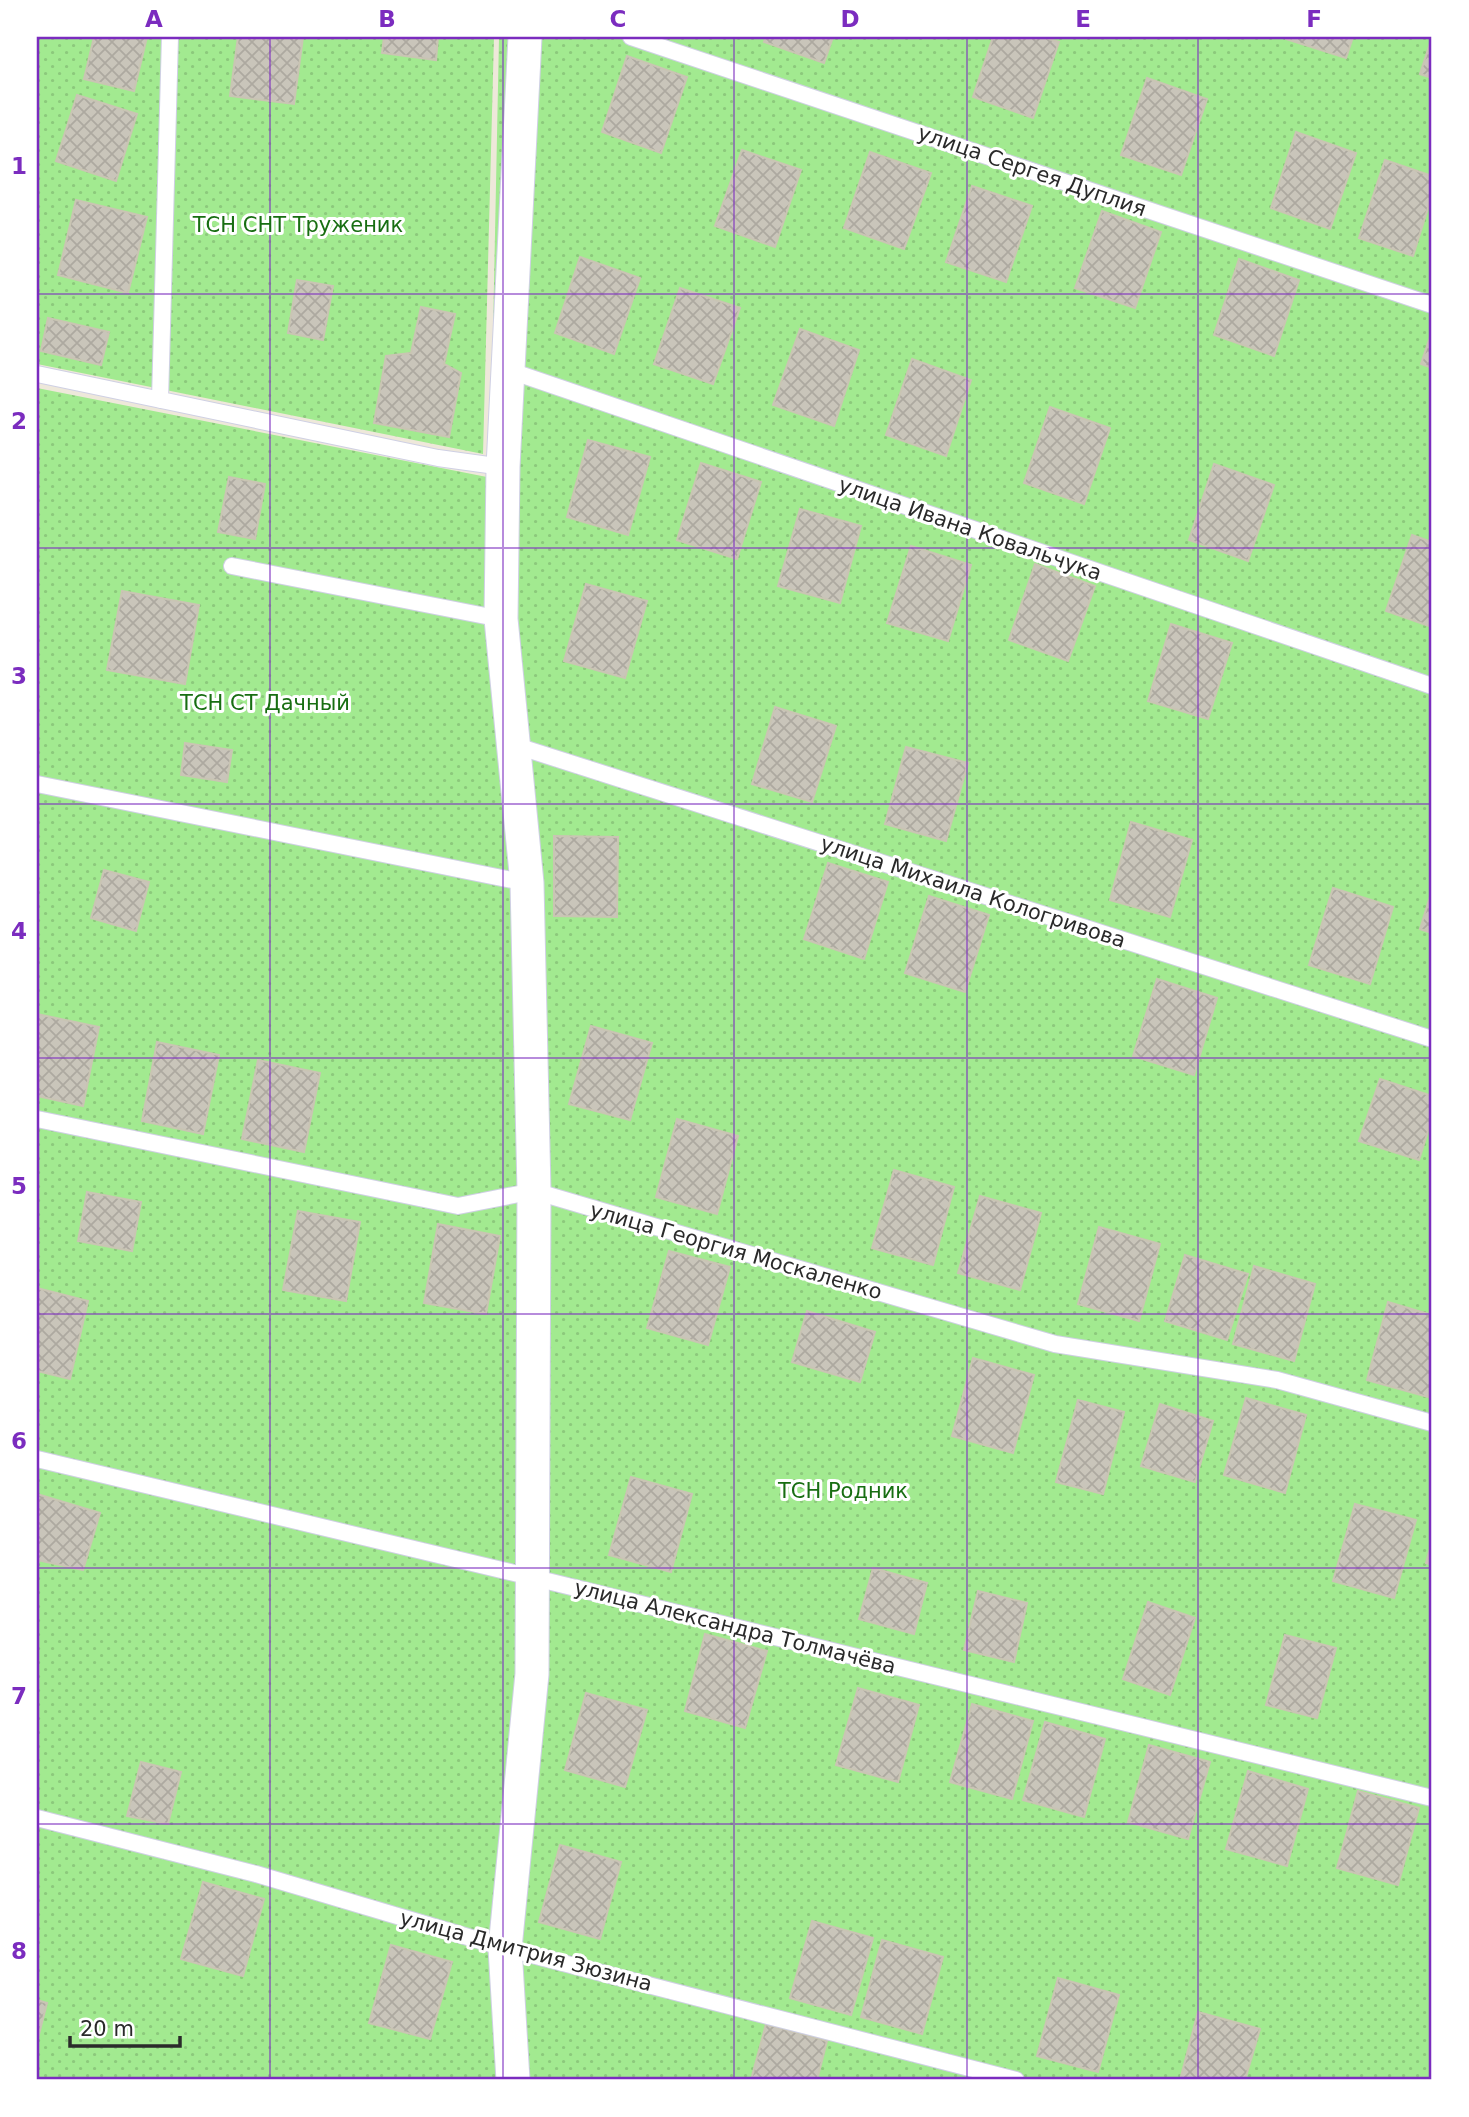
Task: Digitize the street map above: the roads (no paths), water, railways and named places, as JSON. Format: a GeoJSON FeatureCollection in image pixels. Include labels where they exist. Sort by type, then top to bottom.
{"type":"FeatureCollection","features":[{"type":"Feature","properties":{"kind":"street"},"geometry":{"type":"LineString","coordinates":[[513,2080],[505,1948],[532,1674],[534,1191],[527,883],[501,619],[503,467],[525,37]]}},
{"type":"Feature","properties":{"kind":"lane"},"geometry":{"type":"LineString","coordinates":[[160,400],[170,37]]}},
{"type":"Feature","properties":{"kind":"lane","name":"улица Сергея Дуплия"},"geometry":{"type":"LineString","coordinates":[[631,37],[1432,305]]}},
{"type":"Feature","properties":{"kind":"lane","name":"улица Ивана Ковальчука"},"geometry":{"type":"LineString","coordinates":[[508,370],[1432,686]]}},
{"type":"Feature","properties":{"kind":"lane"},"geometry":{"type":"LineString","coordinates":[[37,374],[438,458],[503,467]]}},
{"type":"Feature","properties":{"kind":"lane"},"geometry":{"type":"LineString","coordinates":[[232,566],[501,619]]}},
{"type":"Feature","properties":{"kind":"lane","name":"улица Михаила Кологривова"},"geometry":{"type":"LineString","coordinates":[[514,745],[1432,1039]]}},
{"type":"Feature","properties":{"kind":"lane"},"geometry":{"type":"LineString","coordinates":[[37,784],[527,883]]}},
{"type":"Feature","properties":{"kind":"lane","name":"улица Георгия Москаленко"},"geometry":{"type":"LineString","coordinates":[[37,1119],[458,1206],[534,1191],[1055,1344],[1277,1381],[1432,1423]]}},
{"type":"Feature","properties":{"kind":"lane","name":"улица Александра Толмачёва"},"geometry":{"type":"LineString","coordinates":[[37,1459],[1432,1798]]}},
{"type":"Feature","properties":{"kind":"lane","name":"улица Дмитрия Зюзина"},"geometry":{"type":"LineString","coordinates":[[37,1818],[256,1874],[505,1948],[1016,2080]]}},
{"type":"Feature","properties":{"kind":"park label","name":"ТСН СНТ Труженик"},"geometry":{"type":"Point","coordinates":[298,225]}},
{"type":"Feature","properties":{"kind":"park label","name":"ТСН СТ Дачный"},"geometry":{"type":"Point","coordinates":[265,703]}},
{"type":"Feature","properties":{"kind":"park label","name":"ТСН Родник"},"geometry":{"type":"Point","coordinates":[843,1491]}}]}
